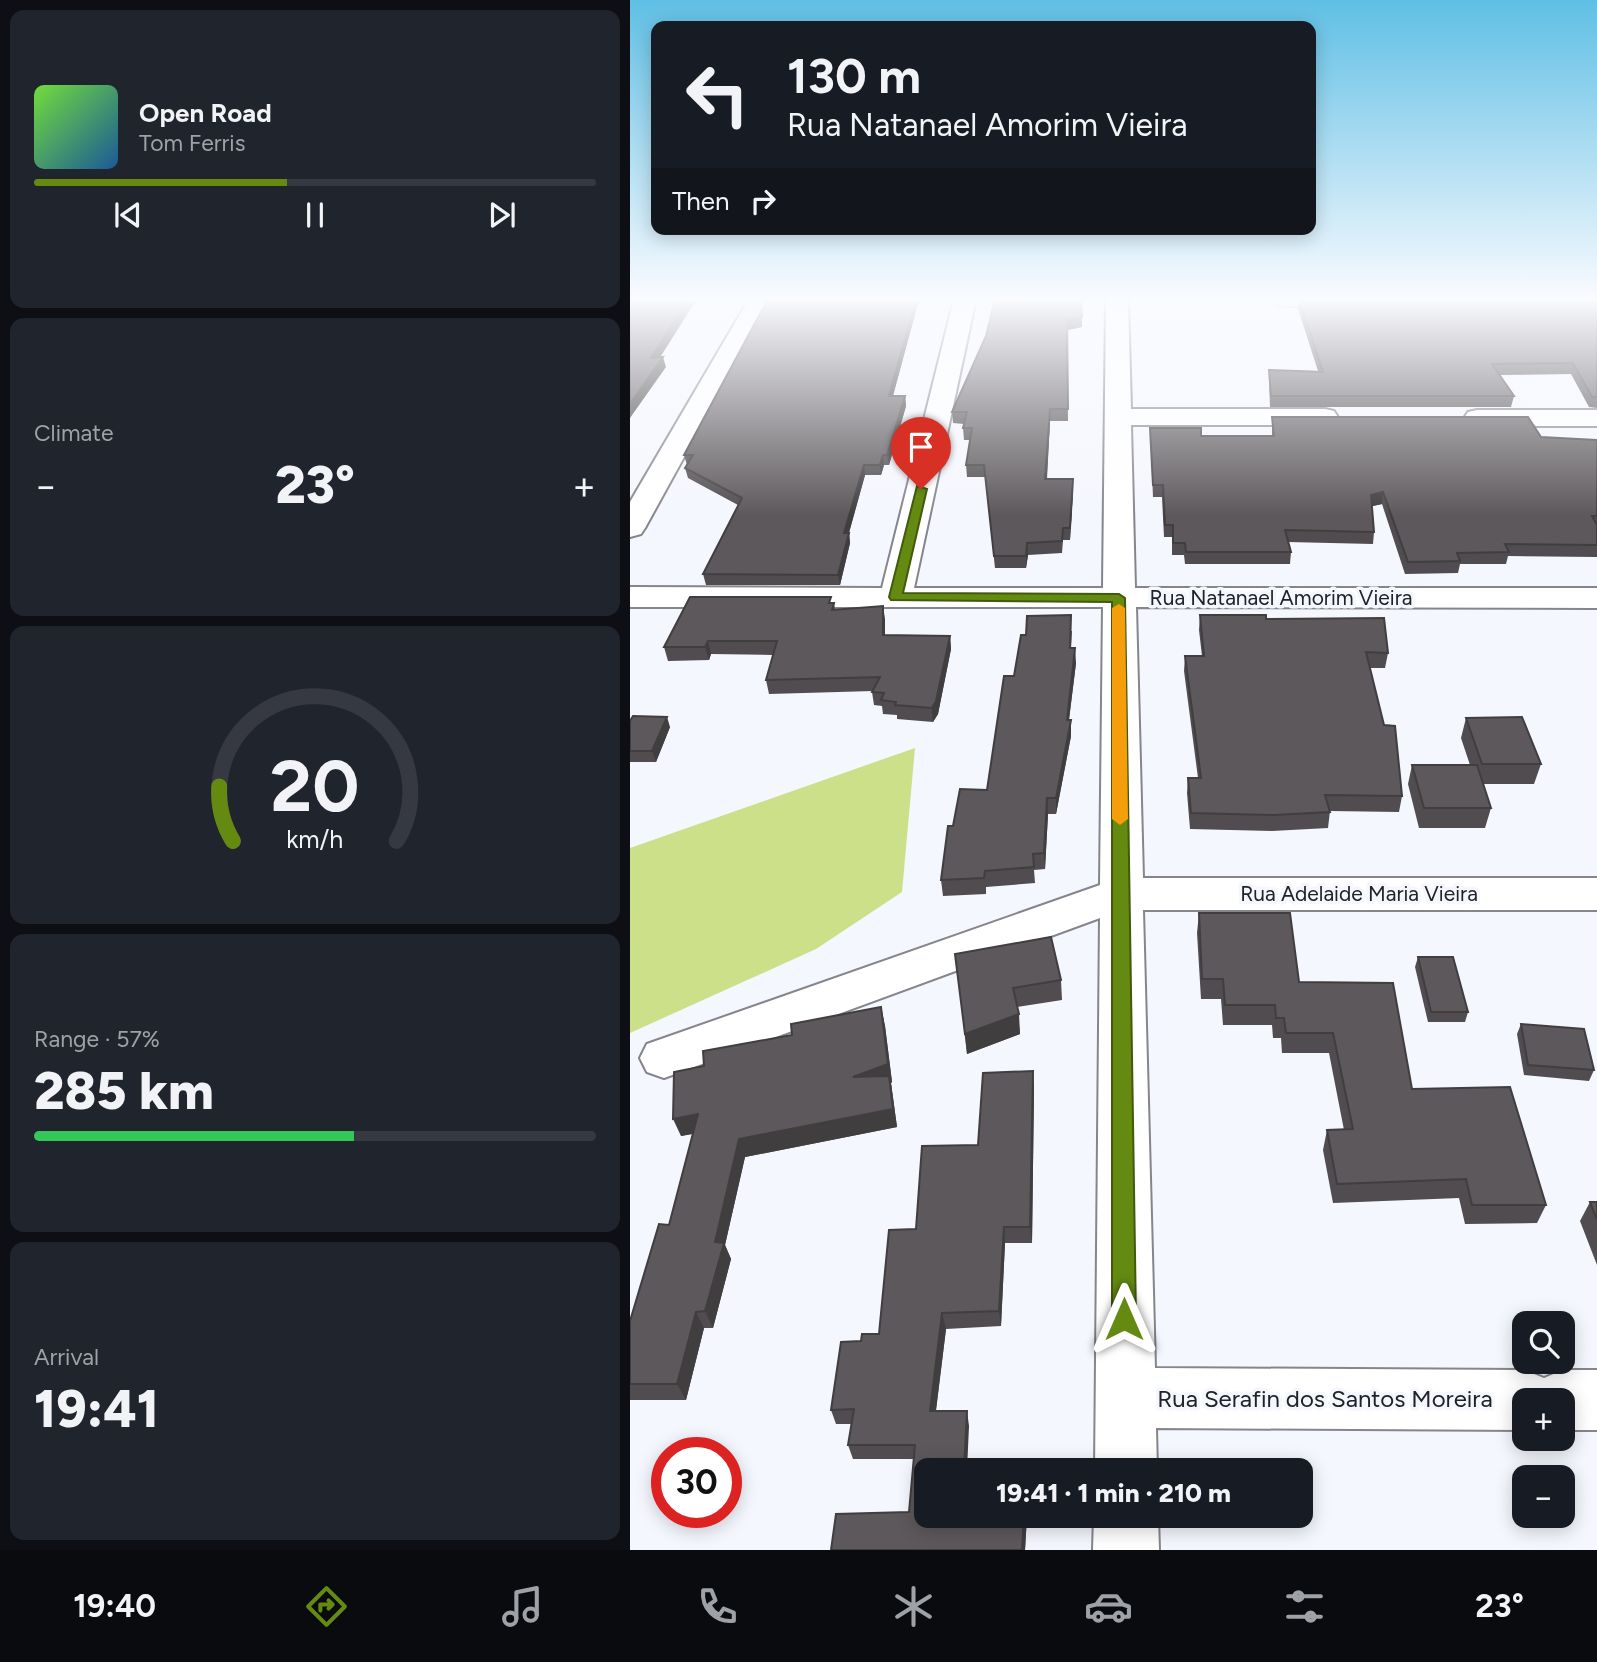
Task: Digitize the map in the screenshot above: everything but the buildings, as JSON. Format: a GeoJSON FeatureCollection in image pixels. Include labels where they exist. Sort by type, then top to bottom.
{"type":"FeatureCollection","features":[{"type":"Feature","properties":{"kind":"street"},"geometry":{"type":"LineString","coordinates":[[630,528],[719,371]]}},
{"type":"Feature","properties":{"kind":"street"},"geometry":{"type":"LineString","coordinates":[[896,597],[948,371]]}},
{"type":"Feature","properties":{"kind":"street"},"geometry":{"type":"LineString","coordinates":[[1118,371],[1126,1458]]}},
{"type":"Feature","properties":{"kind":"street"},"geometry":{"type":"LineString","coordinates":[[1118,417],[1350,417]]}},
{"type":"Feature","properties":{"kind":"street"},"geometry":{"type":"LineString","coordinates":[[1446,418],[1597,418]]}},
{"type":"Feature","properties":{"kind":"street","name":"Rua Natanael Amorim Vieira"},"geometry":{"type":"LineString","coordinates":[[630,597],[1597,598]]}},
{"type":"Feature","properties":{"kind":"street","name":"Rua Adelaide Maria Vieira"},"geometry":{"type":"LineString","coordinates":[[664,1058],[1121,894],[1597,894]]}},
{"type":"Feature","properties":{"kind":"street","name":"Rua Serafin dos Santos Moreira"},"geometry":{"type":"LineString","coordinates":[[1125,1398],[1512,1400]]}},
{"type":"Feature","properties":{"kind":"street"},"geometry":{"type":"LineString","coordinates":[[1575,1400],[1597,1400]]}},
{"type":"Feature","properties":{"kind":"street"},"geometry":{"type":"LineString","coordinates":[[1126,1528],[1126,1550]]}},
{"type":"Feature","properties":{"kind":"green space"},"geometry":{"type":"Polygon","coordinates":[[[915,748],[902,892],[816,949],[630,1033],[630,848],[915,748]]]}},
{"type":"Feature","properties":{"kind":"slow traffic"},"geometry":{"type":"LineString","coordinates":[[1119,608],[1120,819]]}},
{"type":"Feature","properties":{"kind":"route"},"geometry":{"type":"LineString","coordinates":[[921,489],[896,597],[1119,598],[1124,1319]]}}]}
